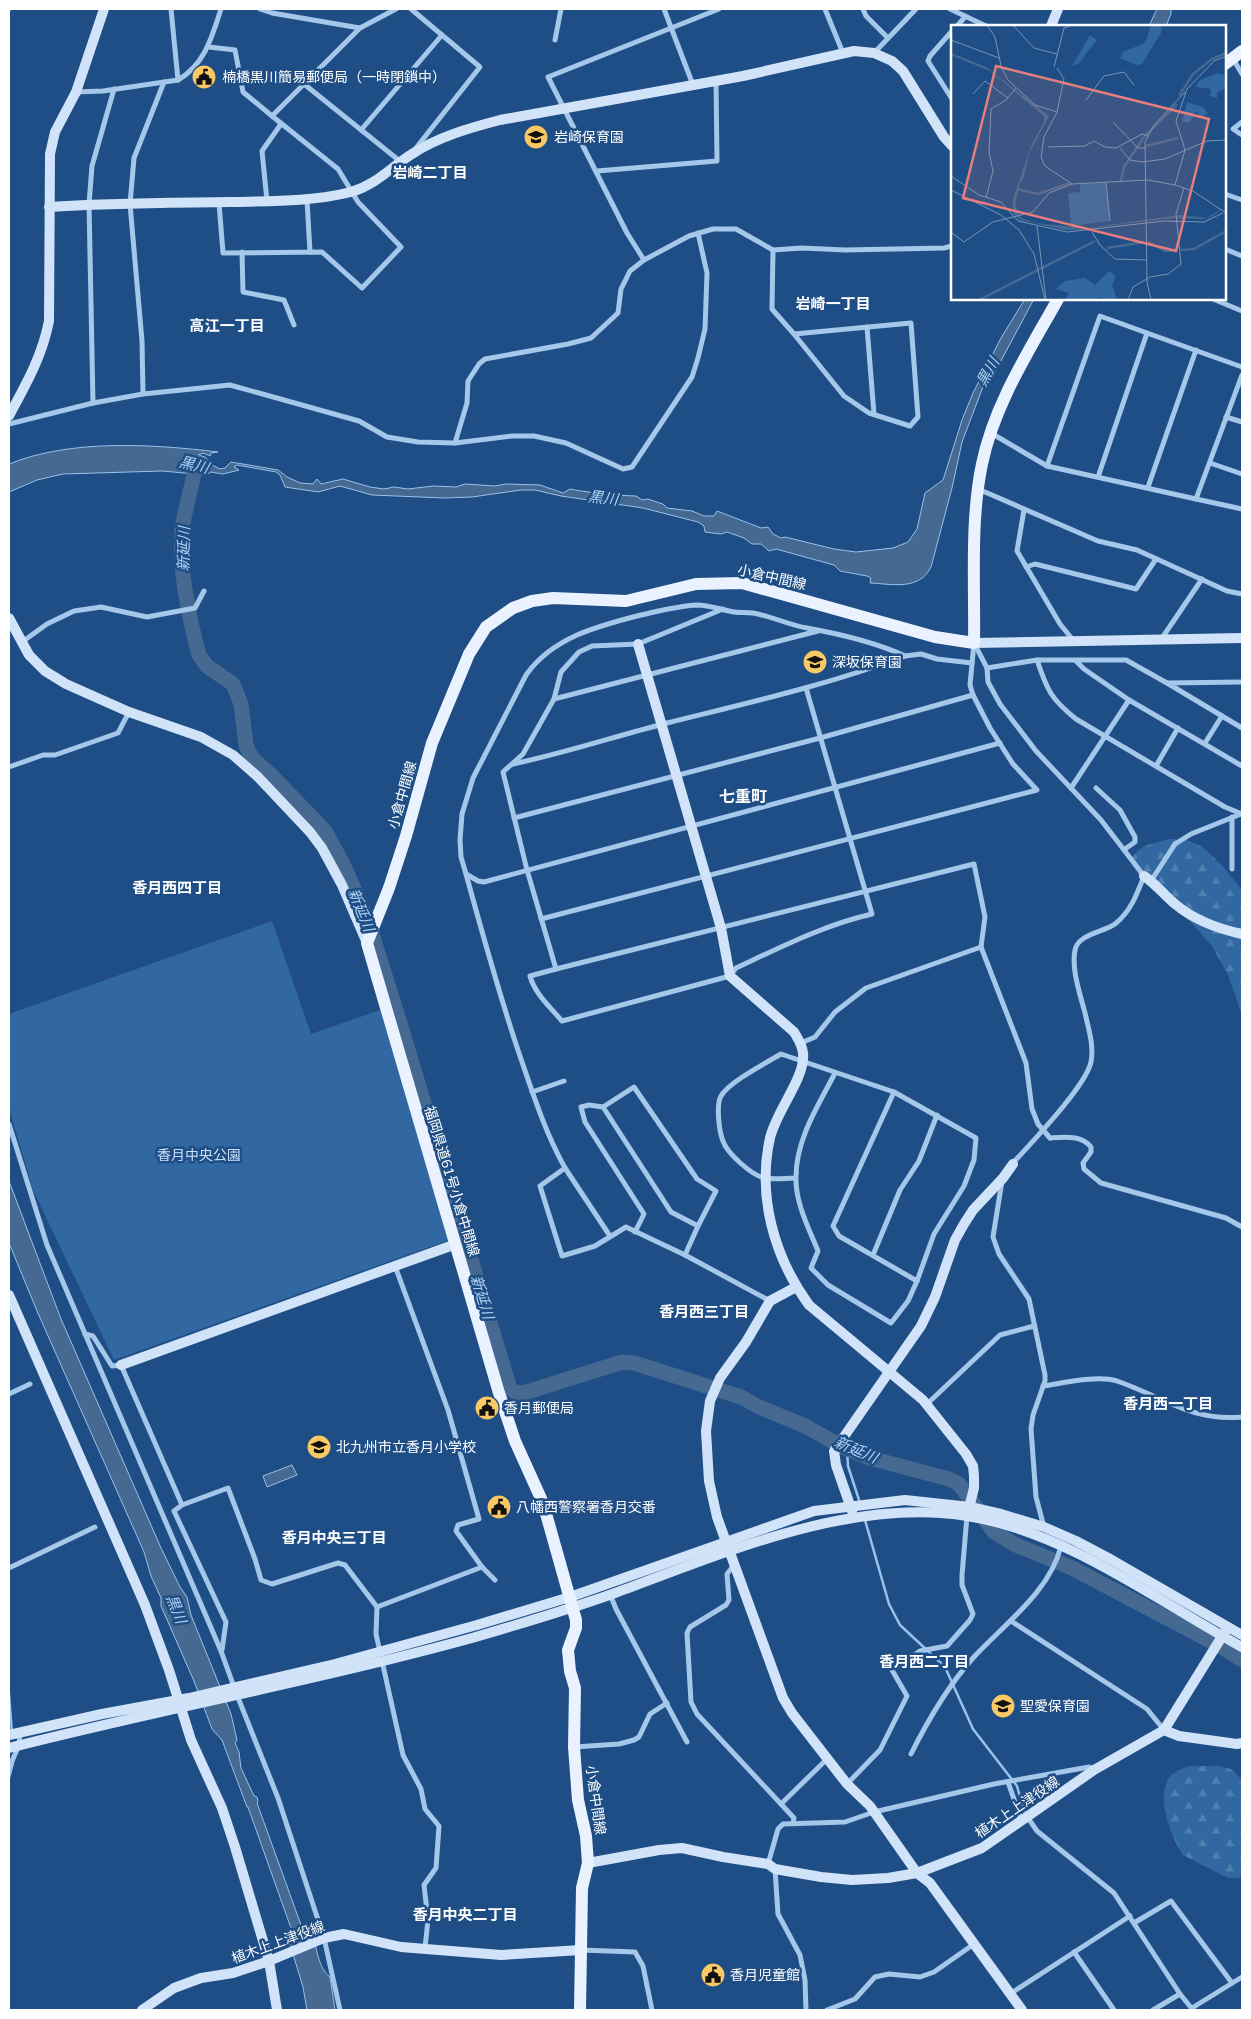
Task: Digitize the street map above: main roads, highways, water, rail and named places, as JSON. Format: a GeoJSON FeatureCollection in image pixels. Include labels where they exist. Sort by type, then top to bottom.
{"type":"FeatureCollection","features":[{"type":"Feature","properties":{"kind":"main road","name":"小倉中間線"},"geometry":{"type":"LineString","coordinates":[[367,943],[401,853],[432,744],[468,654],[486,627],[513,608],[532,600],[553,598],[626,601],[696,584],[742,583],[935,637],[974,643],[978,489],[982,463],[1003,401],[1057,300]]}},
{"type":"Feature","properties":{"kind":"main road","name":"福岡県道61号小倉中間線"},"geometry":{"type":"LineString","coordinates":[[367,943],[504,1408],[515,1441],[543,1503],[572,1602]]}},
{"type":"Feature","properties":{"kind":"main road","name":"小倉中間線"},"geometry":{"type":"LineString","coordinates":[[572,1602],[576,1628],[568,1650],[570,1671],[575,1688],[574,1747],[578,1800],[586,1836],[588,1863],[582,1888],[580,2010]]}},
{"type":"Feature","properties":{"kind":"water"},"geometry":{"type":"Polygon","coordinates":[[[1157,9],[1171,9],[1166,25],[1149,25],[1157,9]]]}},
{"type":"Feature","properties":{"kind":"water","name":"黒川"},"geometry":{"type":"Polygon","coordinates":[[[1024,300],[1033,300],[995,372],[992,370],[984,384],[962,442],[931,567],[926,575],[912,583],[896,585],[870,583],[871,578],[867,576],[840,571],[834,565],[776,549],[769,551],[761,544],[752,544],[744,538],[727,532],[721,534],[705,532],[704,526],[698,522],[643,508],[561,496],[535,490],[444,498],[372,495],[340,486],[318,492],[285,487],[280,475],[276,472],[237,465],[234,467],[239,470],[223,474],[211,472],[206,475],[162,471],[63,474],[37,480],[9,492],[9,464],[33,456],[85,447],[166,447],[218,452],[211,453],[210,456],[203,453],[198,455],[205,457],[209,461],[209,465],[220,469],[225,468],[231,462],[278,470],[300,483],[313,484],[317,479],[321,484],[343,479],[384,489],[394,487],[408,489],[433,486],[456,487],[465,484],[494,486],[506,484],[540,485],[563,493],[570,489],[593,493],[605,498],[611,495],[636,496],[642,500],[648,499],[663,504],[667,508],[692,511],[704,516],[714,516],[717,511],[761,528],[768,527],[773,534],[781,538],[785,537],[834,549],[856,552],[893,548],[908,542],[917,529],[925,493],[943,480],[962,420],[973,393],[1001,338],[1024,300]]]}},
{"type":"Feature","properties":{"kind":"water","name":"黒川"},"geometry":{"type":"Polygon","coordinates":[[[9,1181],[61,1319],[161,1548],[187,1597],[191,1615],[231,1714],[241,1768],[254,1796],[257,1797],[257,1803],[301,1925],[307,1932],[313,1934],[321,1964],[326,1974],[330,1977],[335,2010],[307,2010],[303,1987],[289,1941],[292,1931],[222,1740],[212,1729],[194,1681],[161,1606],[161,1598],[151,1576],[144,1552],[37,1311],[9,1243],[9,1181]]]}},
{"type":"Feature","properties":{"kind":"water"},"geometry":{"type":"Polygon","coordinates":[[[292,1465],[297,1475],[267,1487],[263,1476],[292,1465]]]}},
{"type":"Feature","properties":{"kind":"waterway","name":"新延川"},"geometry":{"type":"LineString","coordinates":[[196,462],[183,521],[181,545],[186,593],[199,655],[207,666],[233,684],[241,704],[246,745],[252,758],[325,831],[342,862],[361,904],[399,1020],[510,1389],[518,1393],[527,1392],[622,1362],[634,1363],[741,1397],[759,1407],[805,1426],[841,1446],[870,1458],[949,1479],[959,1484],[994,1532],[1016,1545],[1072,1568],[1220,1646],[1242,1660]]}},
{"type":"Feature","properties":{"kind":"waterway"},"geometry":{"type":"LineString","coordinates":[[847,1448],[848,1466],[860,1503]]}},
{"type":"Feature","properties":{"kind":"waterway"},"geometry":{"type":"LineString","coordinates":[[865,1520],[889,1604],[900,1625],[945,1667],[973,1729],[1017,1786],[1024,1811]]}},
{"type":"Feature","properties":{"kind":"waterway"},"geometry":{"type":"LineString","coordinates":[[9,1694],[12,1733]]}},
{"type":"Feature","properties":{"kind":"waterway"},"geometry":{"type":"LineString","coordinates":[[9,1778],[13,1763]]}},
{"type":"Feature","properties":{"kind":"tram line"},"geometry":{"type":"LineString","coordinates":[[9,16],[10,9]]}},
{"type":"Feature","properties":{"kind":"place","name":"楠橋黒川簡易郵便局（一時閉鎖中）"},"geometry":{"type":"Point","coordinates":[204,77]}},
{"type":"Feature","properties":{"kind":"place","name":"岩崎保育園"},"geometry":{"type":"Point","coordinates":[536,137]}},
{"type":"Feature","properties":{"kind":"place","name":"深坂保育園"},"geometry":{"type":"Point","coordinates":[815,662]}},
{"type":"Feature","properties":{"kind":"place","name":"香月郵便局"},"geometry":{"type":"Point","coordinates":[487,1408]}},
{"type":"Feature","properties":{"kind":"place","name":"北九州市立香月小学校"},"geometry":{"type":"Point","coordinates":[319,1447]}},
{"type":"Feature","properties":{"kind":"place","name":"八幡西警察署香月交番"},"geometry":{"type":"Point","coordinates":[499,1507]}},
{"type":"Feature","properties":{"kind":"place","name":"聖愛保育園"},"geometry":{"type":"Point","coordinates":[1003,1706]}},
{"type":"Feature","properties":{"kind":"place","name":"香月児童館"},"geometry":{"type":"Point","coordinates":[713,1975]}},
{"type":"Feature","properties":{"kind":"district","name":"岩崎二丁目"},"geometry":{"type":"Point","coordinates":[430,173]}},
{"type":"Feature","properties":{"kind":"district","name":"岩崎一丁目"},"geometry":{"type":"Point","coordinates":[833,304]}},
{"type":"Feature","properties":{"kind":"district","name":"高江一丁目"},"geometry":{"type":"Point","coordinates":[227,326]}},
{"type":"Feature","properties":{"kind":"district","name":"七重町"},"geometry":{"type":"Point","coordinates":[743,796]}},
{"type":"Feature","properties":{"kind":"district","name":"香月西四丁目"},"geometry":{"type":"Point","coordinates":[177,888]}},
{"type":"Feature","properties":{"kind":"district","name":"香月西三丁目"},"geometry":{"type":"Point","coordinates":[704,1312]}},
{"type":"Feature","properties":{"kind":"district","name":"香月西一丁目"},"geometry":{"type":"Point","coordinates":[1168,1404]}},
{"type":"Feature","properties":{"kind":"district","name":"香月中央三丁目"},"geometry":{"type":"Point","coordinates":[334,1538]}},
{"type":"Feature","properties":{"kind":"district","name":"香月西二丁目"},"geometry":{"type":"Point","coordinates":[924,1662]}},
{"type":"Feature","properties":{"kind":"district","name":"香月中央二丁目"},"geometry":{"type":"Point","coordinates":[465,1915]}},
{"type":"Feature","properties":{"kind":"park label","name":"香月中央公園"},"geometry":{"type":"Point","coordinates":[199,1155]}}]}
